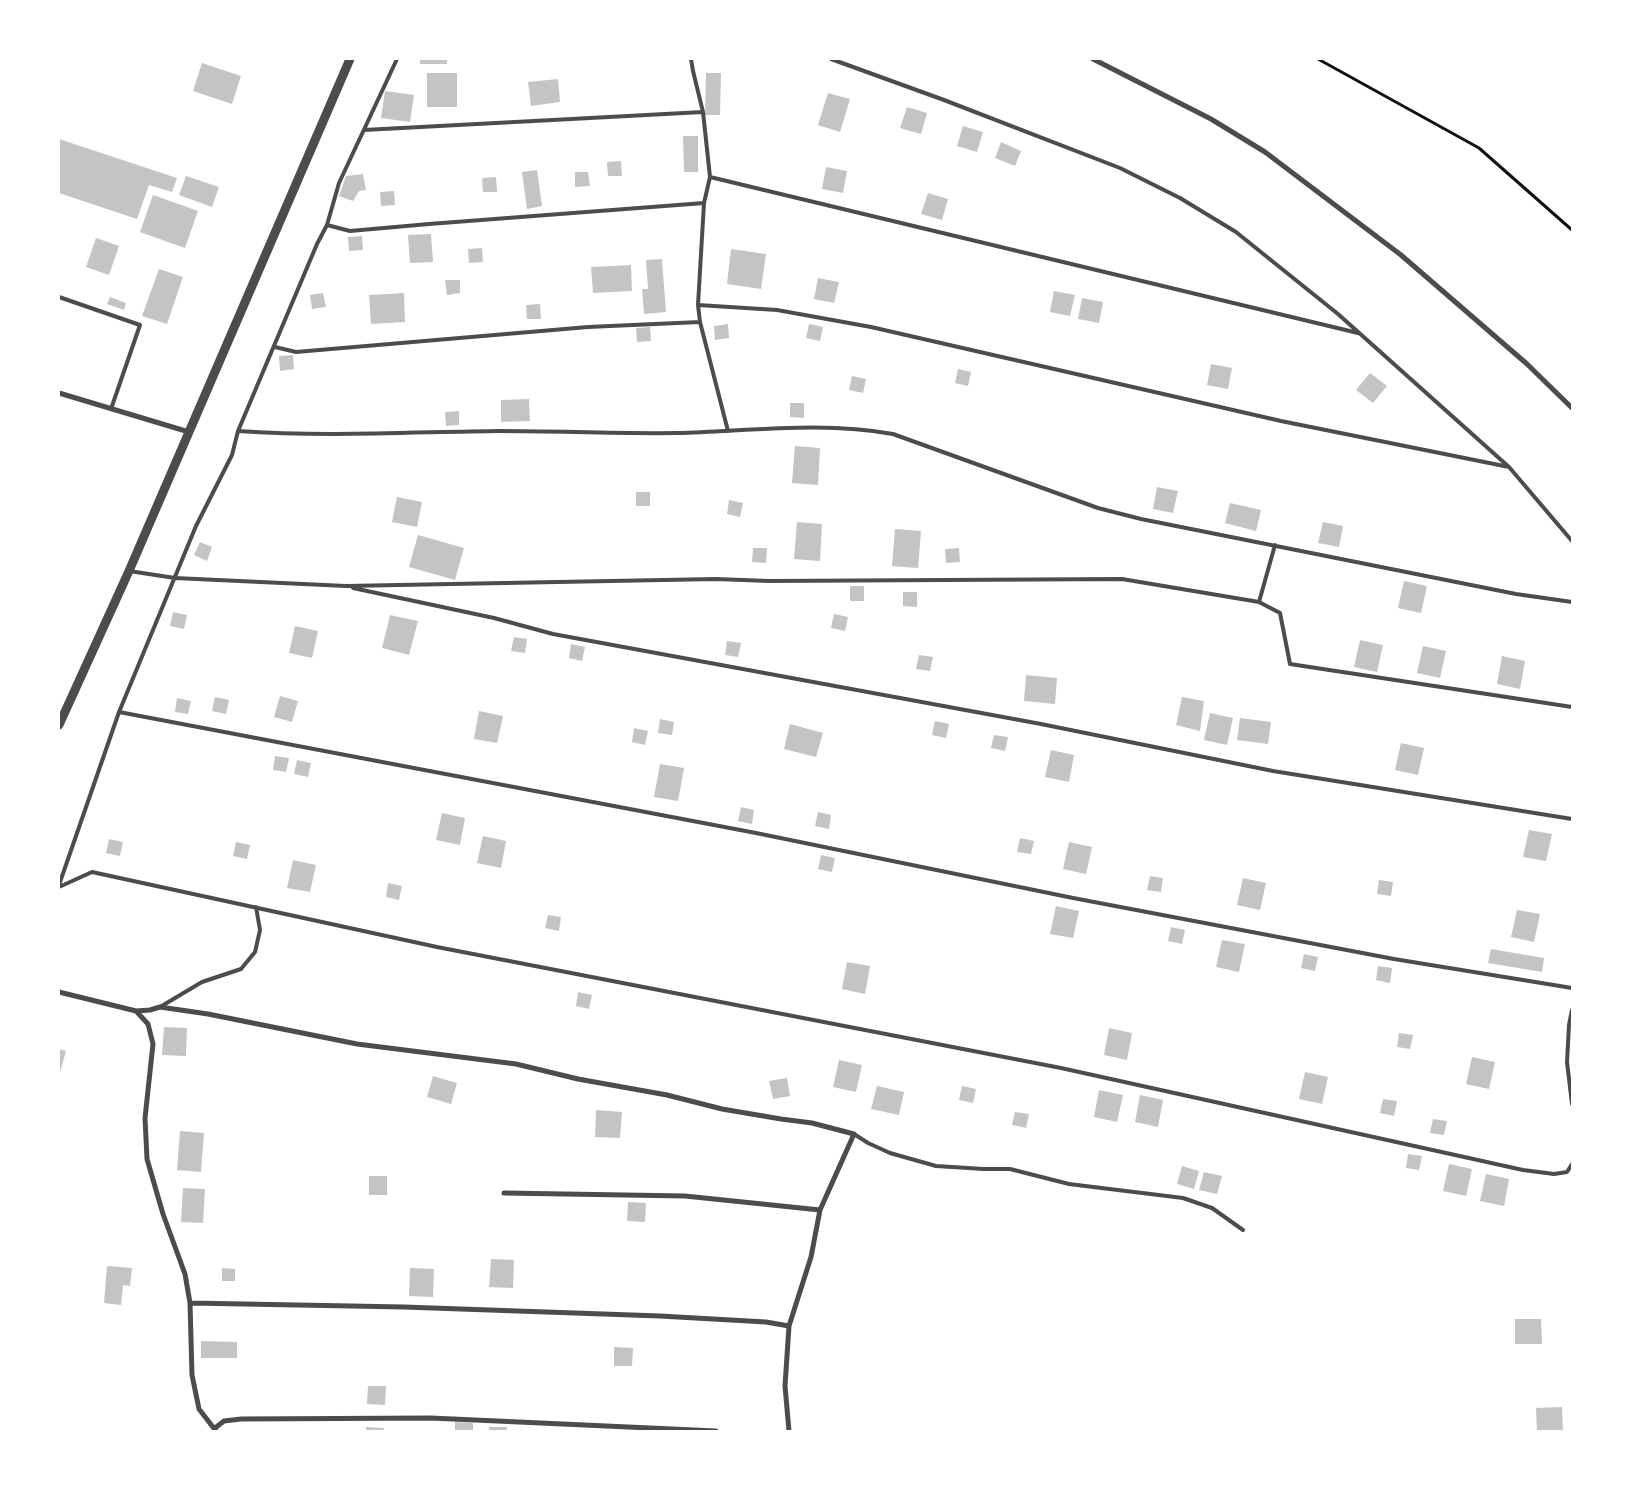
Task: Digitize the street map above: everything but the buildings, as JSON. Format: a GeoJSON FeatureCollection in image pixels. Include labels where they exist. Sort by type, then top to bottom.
{"type":"FeatureCollection","features":[{"type":"Feature","properties":{"kind":"street"},"geometry":{"type":"LineString","coordinates":[[59,725],[129,570],[350,59]]}},
{"type":"Feature","properties":{"kind":"street"},"geometry":{"type":"LineString","coordinates":[[1093,59],[1211,119],[1265,152],[1401,255],[1527,364],[1572,408]]}},
{"type":"Feature","properties":{"kind":"street"},"geometry":{"type":"LineString","coordinates":[[59,393],[189,432]]}},
{"type":"Feature","properties":{"kind":"street"},"geometry":{"type":"LineString","coordinates":[[59,992],[136,1011],[160,1007],[208,1014],[357,1044],[516,1064],[578,1079],[667,1095],[722,1110],[812,1123],[854,1134],[820,1210],[811,1257],[789,1326],[785,1386],[789,1431]]}},
{"type":"Feature","properties":{"kind":"street"},"geometry":{"type":"LineString","coordinates":[[136,1011],[148,1024],[152,1044],[145,1118],[147,1159],[163,1214],[185,1274],[190,1303],[192,1375],[199,1409],[215,1430],[224,1421],[241,1419],[431,1418],[716,1431]]}},
{"type":"Feature","properties":{"kind":"street"},"geometry":{"type":"LineString","coordinates":[[504,1193],[685,1196],[820,1210]]}},
{"type":"Feature","properties":{"kind":"street"},"geometry":{"type":"LineString","coordinates":[[190,1303],[414,1307],[650,1315],[766,1322],[789,1326]]}},
{"type":"Feature","properties":{"kind":"lane"},"geometry":{"type":"LineString","coordinates":[[59,886],[119,712],[196,526],[232,455],[238,431],[317,244],[327,225],[339,183],[397,59]]}},
{"type":"Feature","properties":{"kind":"lane"},"geometry":{"type":"LineString","coordinates":[[691,59],[692,71],[703,112],[710,177],[704,203],[698,305],[700,322],[728,431]]}},
{"type":"Feature","properties":{"kind":"lane"},"geometry":{"type":"LineString","coordinates":[[831,59],[944,100],[1120,168],[1180,198],[1236,232],[1338,314],[1510,467],[1572,541]]}},
{"type":"Feature","properties":{"kind":"lane"},"geometry":{"type":"LineString","coordinates":[[364,130],[703,112]]}},
{"type":"Feature","properties":{"kind":"lane"},"geometry":{"type":"LineString","coordinates":[[710,177],[1360,334]]}},
{"type":"Feature","properties":{"kind":"lane"},"geometry":{"type":"LineString","coordinates":[[327,225],[350,231],[704,203]]}},
{"type":"Feature","properties":{"kind":"lane"},"geometry":{"type":"LineString","coordinates":[[59,297],[140,325],[111,409]]}},
{"type":"Feature","properties":{"kind":"lane"},"geometry":{"type":"LineString","coordinates":[[698,305],[777,310],[862,326],[1281,421],[1510,467]]}},
{"type":"Feature","properties":{"kind":"lane"},"geometry":{"type":"LineString","coordinates":[[275,347],[296,352],[588,327],[700,322]]}},
{"type":"Feature","properties":{"kind":"lane"},"geometry":{"type":"LineString","coordinates":[[238,431],[281,434],[516,431],[667,433],[821,429],[870,430],[893,434],[1098,508],[1141,519],[1516,594],[1572,602]]}},
{"type":"Feature","properties":{"kind":"lane"},"geometry":{"type":"LineString","coordinates":[[1259,602],[1275,545]]}},
{"type":"Feature","properties":{"kind":"lane"},"geometry":{"type":"LineString","coordinates":[[129,570],[175,578],[346,586],[716,579],[789,581],[1122,579],[1259,602],[1280,613],[1290,664],[1572,707]]}},
{"type":"Feature","properties":{"kind":"lane"},"geometry":{"type":"LineString","coordinates":[[346,586],[494,618],[553,634],[1041,724],[1273,770],[1572,819]]}},
{"type":"Feature","properties":{"kind":"lane"},"geometry":{"type":"LineString","coordinates":[[119,712],[756,833],[1073,898],[1365,954],[1572,988]]}},
{"type":"Feature","properties":{"kind":"lane"},"geometry":{"type":"LineString","coordinates":[[59,886],[92,872],[457,951],[1062,1068],[1523,1170],[1554,1174],[1567,1172],[1572,1174]]}},
{"type":"Feature","properties":{"kind":"lane"},"geometry":{"type":"LineString","coordinates":[[160,1007],[202,982],[241,969],[255,952],[260,930],[256,907]]}},
{"type":"Feature","properties":{"kind":"lane"},"geometry":{"type":"LineString","coordinates":[[1572,1010],[1567,1062],[1572,1104]]}},
{"type":"Feature","properties":{"kind":"lane"},"geometry":{"type":"LineString","coordinates":[[854,1134],[868,1143],[890,1152],[936,1166],[1010,1169],[1069,1184],[1183,1198],[1212,1208],[1244,1230]]}},
{"type":"Feature","properties":{"kind":"lane"},"geometry":{"type":"LineString","coordinates":[[1567,1172],[1572,1164]]}},
{"type":"Feature","properties":{"kind":"path"},"geometry":{"type":"LineString","coordinates":[[1318,59],[1479,148],[1572,230]]}}]}
